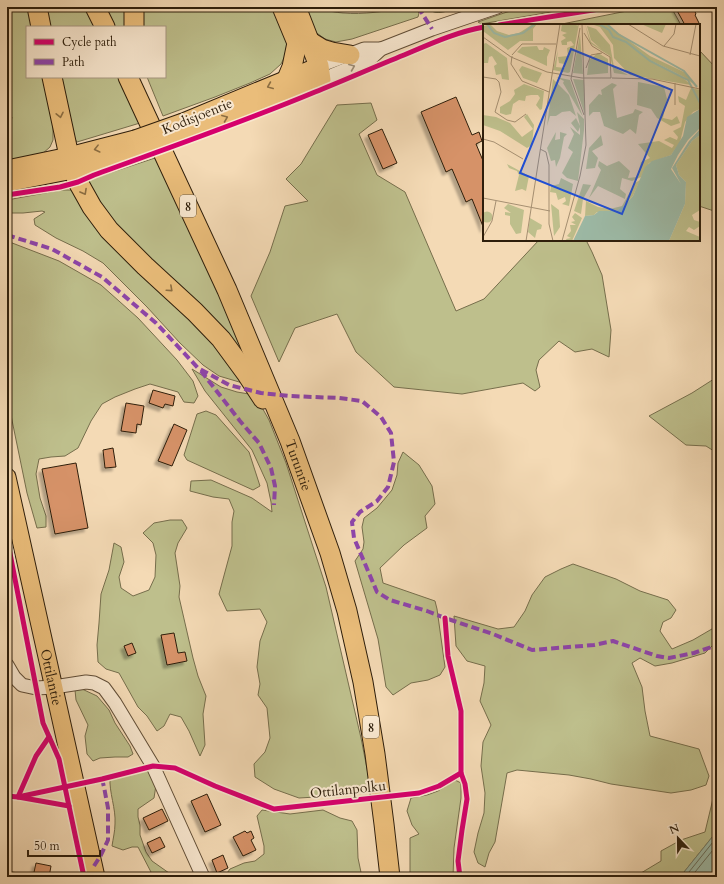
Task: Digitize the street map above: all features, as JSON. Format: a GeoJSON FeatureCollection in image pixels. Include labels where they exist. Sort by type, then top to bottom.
{"type":"FeatureCollection","features":[{"type":"Feature","properties":{"kind":"highway"},"geometry":{"type":"LineString","coordinates":[[37,7],[41,26]]}},
{"type":"Feature","properties":{"kind":"highway"},"geometry":{"type":"LineString","coordinates":[[95,7],[104,26]]}},
{"type":"Feature","properties":{"kind":"highway"},"geometry":{"type":"LineString","coordinates":[[134,7],[134,26]]}},
{"type":"Feature","properties":{"kind":"highway"},"geometry":{"type":"LineString","coordinates":[[282,7],[303,42],[317,72]]}},
{"type":"Feature","properties":{"kind":"highway"},"geometry":{"type":"LineString","coordinates":[[287,79],[303,42],[296,7]]}},
{"type":"Feature","properties":{"kind":"highway"},"geometry":{"type":"LineString","coordinates":[[303,42],[327,51],[350,55]]}},
{"type":"Feature","properties":{"kind":"highway"},"geometry":{"type":"LineString","coordinates":[[52,78],[71,163],[78,182],[92,207],[109,230],[145,266],[195,312],[221,339],[246,373],[290,440]]}},
{"type":"Feature","properties":{"kind":"highway","name":"Turuntie"},"geometry":{"type":"LineString","coordinates":[[128,78],[227,290],[290,440],[330,553],[347,611],[364,682],[376,762],[390,877]]}},
{"type":"Feature","properties":{"kind":"highway"},"geometry":{"type":"LineString","coordinates":[[142,78],[148,121]]}},
{"type":"Feature","properties":{"kind":"main road","name":"Kodisjoentie"},"geometry":{"type":"LineString","coordinates":[[186,128],[287,79],[317,72]]}},
{"type":"Feature","properties":{"kind":"main road","name":"Kodisjoentie"},"geometry":{"type":"LineString","coordinates":[[7,183],[71,163],[138,145],[186,128],[317,72]]}},
{"type":"Feature","properties":{"kind":"main road","name":"Kodisjoentie"},"geometry":{"type":"LineString","coordinates":[[7,169],[71,163]]}},
{"type":"Feature","properties":{"kind":"main road","name":"Ottilantie"},"geometry":{"type":"LineString","coordinates":[[7,477],[96,877]]}},
{"type":"Feature","properties":{"kind":"street","name":"Kodisjoentie"},"geometry":{"type":"LineString","coordinates":[[317,72],[369,60],[381,50],[432,29],[497,7]]}},
{"type":"Feature","properties":{"kind":"street","name":"Kodisjoentie"},"geometry":{"type":"LineString","coordinates":[[317,72],[364,49],[381,50]]}},
{"type":"Feature","properties":{"kind":"street"},"geometry":{"type":"LineString","coordinates":[[7,665],[14,678],[22,685],[36,688],[86,682],[94,683],[104,688],[115,703],[153,766],[203,877]]}},
{"type":"Feature","properties":{"kind":"green space"},"geometry":{"type":"Polygon","coordinates":[[[7,7],[31,7],[35,26],[26,26],[26,78],[45,78],[53,119],[53,140],[50,147],[42,154],[7,163],[7,129],[10,128],[12,117],[7,113],[7,7]]]}},
{"type":"Feature","properties":{"kind":"green space"},"geometry":{"type":"Polygon","coordinates":[[[44,7],[87,7],[96,26],[48,26],[44,7]]]}},
{"type":"Feature","properties":{"kind":"green space"},"geometry":{"type":"Polygon","coordinates":[[[105,7],[130,7],[129,26],[114,26],[105,7]]]}},
{"type":"Feature","properties":{"kind":"green space"},"geometry":{"type":"Polygon","coordinates":[[[138,7],[275,7],[288,41],[287,52],[281,64],[270,74],[215,97],[163,116],[147,78],[166,78],[166,26],[137,26],[138,7]]]}},
{"type":"Feature","properties":{"kind":"green space"},"geometry":{"type":"Polygon","coordinates":[[[303,7],[338,12],[359,13],[414,7],[419,13],[418,17],[352,39],[336,42],[325,39],[314,31],[303,7]]]}},
{"type":"Feature","properties":{"kind":"green space"},"geometry":{"type":"Polygon","coordinates":[[[427,7],[459,7],[447,11],[435,12],[427,9],[427,7]]]}},
{"type":"Feature","properties":{"kind":"green space"},"geometry":{"type":"Polygon","coordinates":[[[523,7],[580,7],[481,24],[478,22],[523,7]]]}},
{"type":"Feature","properties":{"kind":"green space"},"geometry":{"type":"Polygon","coordinates":[[[647,7],[671,7],[680,24],[562,24],[647,7]]]}},
{"type":"Feature","properties":{"kind":"green space"},"geometry":{"type":"Polygon","coordinates":[[[700,51],[717,71],[717,212],[700,206],[700,51]]]}},
{"type":"Feature","properties":{"kind":"green space"},"geometry":{"type":"Polygon","coordinates":[[[59,78],[120,78],[140,123],[77,142],[73,136],[59,78]]]}},
{"type":"Feature","properties":{"kind":"green space"},"geometry":{"type":"Polygon","coordinates":[[[371,103],[377,120],[359,134],[377,175],[405,192],[456,311],[484,299],[538,241],[586,241],[602,275],[611,330],[609,357],[592,349],[575,352],[559,341],[539,360],[536,370],[540,387],[535,391],[523,383],[462,394],[394,387],[356,352],[337,314],[295,328],[279,362],[251,296],[270,252],[285,206],[308,201],[286,179],[301,164],[337,105],[371,103]]]}},
{"type":"Feature","properties":{"kind":"green space"},"geometry":{"type":"Polygon","coordinates":[[[158,157],[253,369],[118,229],[89,186],[88,180],[158,157]]]}},
{"type":"Feature","properties":{"kind":"green space"},"geometry":{"type":"Polygon","coordinates":[[[61,190],[72,190],[211,334],[246,384],[219,376],[203,365],[103,263],[35,225],[34,219],[45,212],[7,213],[7,200],[61,190]]]}},
{"type":"Feature","properties":{"kind":"green space"},"geometry":{"type":"Polygon","coordinates":[[[7,241],[59,261],[101,285],[138,318],[177,360],[193,381],[198,396],[194,403],[184,402],[178,392],[150,384],[115,397],[102,404],[91,421],[78,448],[65,456],[39,459],[36,474],[40,498],[46,516],[46,527],[37,528],[27,493],[7,396],[7,241]]]}},
{"type":"Feature","properties":{"kind":"green space"},"geometry":{"type":"Polygon","coordinates":[[[192,369],[221,387],[237,392],[255,395],[269,420],[286,463],[326,587],[361,738],[371,789],[299,798],[274,789],[255,777],[254,764],[265,752],[270,738],[267,708],[258,695],[260,684],[257,667],[260,641],[267,622],[260,609],[227,611],[219,594],[232,546],[232,522],[234,511],[229,499],[213,497],[190,491],[191,481],[211,480],[252,498],[272,512],[271,502],[267,483],[252,450],[205,391],[192,369]]]}},
{"type":"Feature","properties":{"kind":"green space"},"geometry":{"type":"Polygon","coordinates":[[[717,377],[717,453],[706,446],[686,445],[649,416],[692,393],[717,377]]]}},
{"type":"Feature","properties":{"kind":"green space"},"geometry":{"type":"Polygon","coordinates":[[[206,411],[216,415],[249,452],[260,486],[253,490],[187,460],[184,455],[197,414],[206,411]]]}},
{"type":"Feature","properties":{"kind":"green space"},"geometry":{"type":"Polygon","coordinates":[[[403,452],[419,465],[432,486],[435,504],[425,516],[427,528],[404,545],[380,568],[383,583],[435,601],[445,667],[440,675],[428,680],[411,683],[393,695],[386,687],[378,639],[355,561],[363,549],[364,542],[362,527],[364,518],[377,508],[392,490],[397,475],[398,463],[403,452]]]}},
{"type":"Feature","properties":{"kind":"green space"},"geometry":{"type":"Polygon","coordinates":[[[170,520],[182,520],[187,528],[178,543],[175,553],[180,586],[179,597],[193,658],[206,696],[203,714],[205,745],[200,756],[181,717],[170,714],[164,726],[157,731],[147,716],[138,707],[119,673],[106,669],[98,662],[97,645],[101,594],[109,570],[114,543],[121,547],[124,562],[119,577],[121,588],[133,596],[149,590],[155,577],[156,555],[153,543],[143,533],[154,523],[170,520]]]}},
{"type":"Feature","properties":{"kind":"green space"},"geometry":{"type":"Polygon","coordinates":[[[573,564],[616,579],[640,591],[668,600],[676,610],[671,618],[663,622],[660,631],[672,649],[693,640],[717,626],[717,641],[705,653],[672,663],[655,666],[640,658],[632,663],[642,687],[650,736],[699,749],[709,776],[706,785],[691,790],[671,793],[611,784],[569,775],[517,770],[507,773],[495,842],[489,853],[485,867],[478,863],[474,852],[484,813],[485,793],[481,766],[483,742],[491,725],[480,701],[484,683],[485,666],[467,661],[456,646],[454,616],[498,629],[514,627],[525,611],[532,595],[545,577],[573,564]]]}},
{"type":"Feature","properties":{"kind":"green space"},"geometry":{"type":"Polygon","coordinates":[[[82,689],[97,696],[109,710],[133,754],[128,757],[100,758],[93,761],[87,754],[85,736],[88,725],[76,700],[75,690],[82,689]]]}},
{"type":"Feature","properties":{"kind":"green space"},"geometry":{"type":"Polygon","coordinates":[[[143,770],[151,772],[156,785],[154,798],[138,809],[140,835],[146,852],[152,861],[169,873],[170,877],[155,877],[138,847],[123,850],[112,846],[115,818],[110,789],[110,777],[143,770]]]}},
{"type":"Feature","properties":{"kind":"green space"},"geometry":{"type":"Polygon","coordinates":[[[455,780],[461,783],[461,798],[454,848],[453,877],[410,877],[410,838],[419,834],[412,825],[407,811],[411,798],[438,791],[455,780]]]}},
{"type":"Feature","properties":{"kind":"green space"},"geometry":{"type":"Polygon","coordinates":[[[717,782],[717,827],[713,836],[680,877],[640,877],[641,873],[661,861],[661,851],[681,840],[705,832],[717,782]]]}},
{"type":"Feature","properties":{"kind":"green space"},"geometry":{"type":"Polygon","coordinates":[[[262,810],[290,814],[323,810],[340,818],[352,821],[357,830],[358,858],[362,877],[224,877],[230,869],[244,863],[255,861],[264,854],[264,846],[257,816],[262,810]]]}},
{"type":"Feature","properties":{"kind":"green space"},"geometry":{"type":"Polygon","coordinates":[[[7,871],[40,877],[7,877],[7,871]]]}},
{"type":"Feature","properties":{"kind":"water"},"geometry":{"type":"Polygon","coordinates":[[[717,827],[717,877],[680,877],[713,836],[717,827]]]}},
{"type":"Feature","properties":{"kind":"building"},"geometry":{"type":"Polygon","coordinates":[[[675,7],[693,7],[700,24],[684,24],[675,7]]]}},
{"type":"Feature","properties":{"kind":"building"},"geometry":{"type":"Polygon","coordinates":[[[456,97],[472,135],[479,132],[482,141],[476,144],[483,161],[483,226],[472,199],[466,202],[452,169],[446,172],[421,112],[456,97]]]}},
{"type":"Feature","properties":{"kind":"building"},"geometry":{"type":"Polygon","coordinates":[[[382,129],[397,163],[383,169],[368,135],[382,129]]]}},
{"type":"Feature","properties":{"kind":"building"},"geometry":{"type":"Polygon","coordinates":[[[153,390],[175,396],[173,406],[165,404],[163,408],[149,403],[153,390]]]}},
{"type":"Feature","properties":{"kind":"building"},"geometry":{"type":"Polygon","coordinates":[[[126,403],[144,406],[141,425],[137,424],[136,433],[121,431],[126,403]]]}},
{"type":"Feature","properties":{"kind":"building"},"geometry":{"type":"Polygon","coordinates":[[[174,424],[187,430],[172,466],[158,461],[174,424]]]}},
{"type":"Feature","properties":{"kind":"building"},"geometry":{"type":"Polygon","coordinates":[[[113,448],[116,467],[105,468],[103,450],[113,448]]]}},
{"type":"Feature","properties":{"kind":"building"},"geometry":{"type":"Polygon","coordinates":[[[76,463],[88,528],[55,534],[42,469],[76,463]]]}},
{"type":"Feature","properties":{"kind":"building"},"geometry":{"type":"Polygon","coordinates":[[[174,633],[178,653],[185,652],[187,661],[167,665],[161,635],[174,633]]]}},
{"type":"Feature","properties":{"kind":"building"},"geometry":{"type":"Polygon","coordinates":[[[132,643],[136,653],[128,656],[124,646],[132,643]]]}},
{"type":"Feature","properties":{"kind":"building"},"geometry":{"type":"Polygon","coordinates":[[[207,794],[221,825],[205,832],[191,801],[207,794]]]}},
{"type":"Feature","properties":{"kind":"building"},"geometry":{"type":"Polygon","coordinates":[[[162,809],[168,821],[149,830],[143,818],[162,809]]]}},
{"type":"Feature","properties":{"kind":"building"},"geometry":{"type":"Polygon","coordinates":[[[245,831],[247,833],[251,831],[254,838],[251,840],[256,850],[243,856],[233,837],[245,831]]]}},
{"type":"Feature","properties":{"kind":"building"},"geometry":{"type":"Polygon","coordinates":[[[160,837],[165,847],[152,853],[147,843],[160,837]]]}},
{"type":"Feature","properties":{"kind":"building"},"geometry":{"type":"Polygon","coordinates":[[[223,855],[228,868],[217,873],[212,860],[223,855]]]}},
{"type":"Feature","properties":{"kind":"building"},"geometry":{"type":"Polygon","coordinates":[[[36,863],[51,866],[49,877],[33,877],[36,863]]]}},
{"type":"Feature","properties":{"kind":"marked path"},"geometry":{"type":"LineString","coordinates":[[418,7],[432,29]]}},
{"type":"Feature","properties":{"kind":"marked path"},"geometry":{"type":"LineString","coordinates":[[7,235],[52,249],[102,277],[156,323],[198,368],[229,385],[261,393],[362,401],[381,417],[391,433],[394,462],[388,487],[377,501],[360,512],[352,522],[354,538],[377,592],[390,600],[493,634],[532,650],[594,645],[613,641],[657,656],[669,658],[694,653],[717,645]]}},
{"type":"Feature","properties":{"kind":"marked path"},"geometry":{"type":"LineString","coordinates":[[201,371],[259,443],[271,468],[275,486],[274,505]]}},
{"type":"Feature","properties":{"kind":"marked path"},"geometry":{"type":"LineString","coordinates":[[94,866],[108,840],[108,808],[102,779]]}},
{"type":"Feature","properties":{"kind":"cycle path"},"geometry":{"type":"LineString","coordinates":[[505,24],[612,7]]}},
{"type":"Feature","properties":{"kind":"cycle path"},"geometry":{"type":"LineString","coordinates":[[7,195],[60,187],[78,182],[260,114],[443,39],[483,27]]}},
{"type":"Feature","properties":{"kind":"cycle path"},"geometry":{"type":"LineString","coordinates":[[7,538],[43,723],[59,759],[84,877]]}},
{"type":"Feature","properties":{"kind":"cycle path","name":"Ottilanpolku"},"geometry":{"type":"LineString","coordinates":[[7,796],[18,797],[102,779],[153,766],[175,768],[215,786],[274,809],[419,793],[439,786],[461,773],[461,711],[448,656],[445,618]]}},
{"type":"Feature","properties":{"kind":"cycle path"},"geometry":{"type":"LineString","coordinates":[[49,737],[36,756],[18,797],[69,806]]}},
{"type":"Feature","properties":{"kind":"cycle path"},"geometry":{"type":"LineString","coordinates":[[460,877],[458,861],[467,799],[465,784],[461,773]]}}]}
